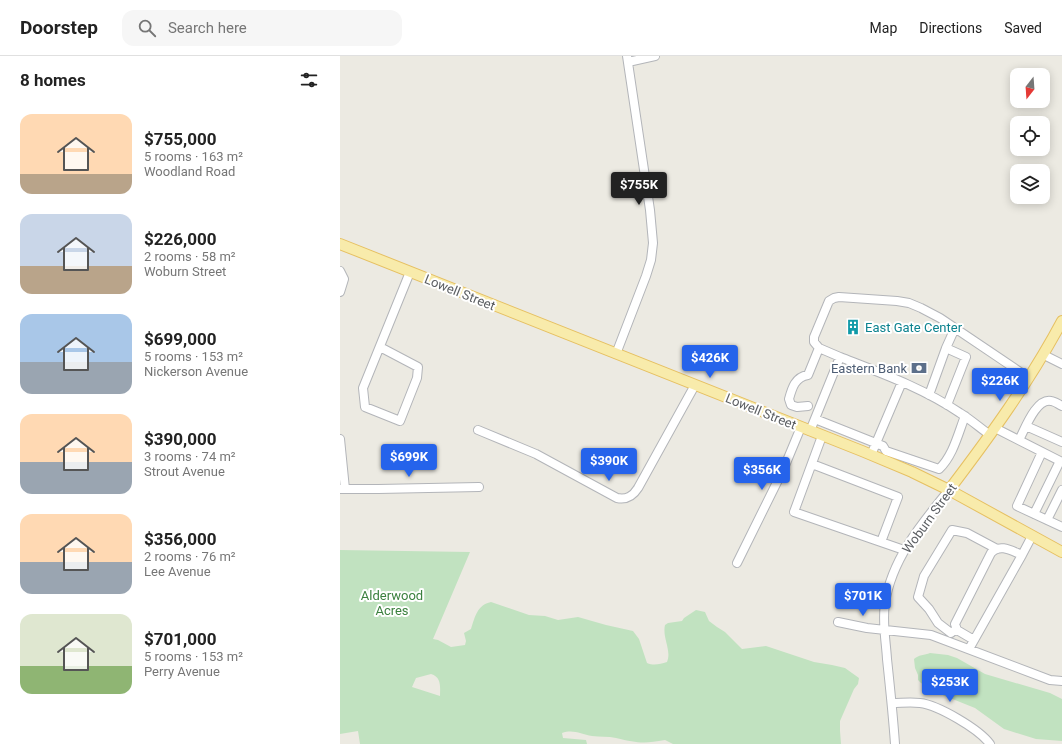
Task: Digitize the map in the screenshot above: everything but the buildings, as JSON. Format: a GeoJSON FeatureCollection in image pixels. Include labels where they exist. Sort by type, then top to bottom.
{"type":"FeatureCollection","features":[{"type":"Feature","properties":{"kind":"main road","name":"Lowell Street"},"geometry":{"type":"LineString","coordinates":[[340,244],[871,455],[885,455],[1062,552]]}},
{"type":"Feature","properties":{"kind":"main road","name":"Woburn Street"},"geometry":{"type":"LineString","coordinates":[[949,490],[1029,378],[1044,355],[1062,322]]}},
{"type":"Feature","properties":{"kind":"street"},"geometry":{"type":"LineString","coordinates":[[616,354],[646,276],[651,260],[653,243],[650,210],[628,59],[655,56]]}},
{"type":"Feature","properties":{"kind":"street"},"geometry":{"type":"LineString","coordinates":[[340,271],[344,280],[340,292]]}},
{"type":"Feature","properties":{"kind":"street"},"geometry":{"type":"LineString","coordinates":[[380,346],[418,367],[417,378],[400,421],[364,407],[363,388],[380,346],[410,272]]}},
{"type":"Feature","properties":{"kind":"street"},"geometry":{"type":"LineString","coordinates":[[1029,378],[940,318],[909,303],[836,298],[828,303],[814,337],[814,344],[819,348],[902,382],[929,395],[992,431],[1019,440],[1061,461],[1034,514]]}},
{"type":"Feature","properties":{"kind":"street"},"geometry":{"type":"LineString","coordinates":[[929,395],[955,328]]}},
{"type":"Feature","properties":{"kind":"street"},"geometry":{"type":"LineString","coordinates":[[808,406],[797,407],[792,405],[789,399],[795,381],[801,376],[808,375],[819,348]]}},
{"type":"Feature","properties":{"kind":"street"},"geometry":{"type":"LineString","coordinates":[[946,348],[966,357],[947,405]]}},
{"type":"Feature","properties":{"kind":"street"},"geometry":{"type":"LineString","coordinates":[[1044,355],[1062,364]]}},
{"type":"Feature","properties":{"kind":"street"},"geometry":{"type":"LineString","coordinates":[[737,563],[781,475],[806,429],[815,419],[840,357]]}},
{"type":"Feature","properties":{"kind":"street"},"geometry":{"type":"LineString","coordinates":[[871,455],[902,382]]}},
{"type":"Feature","properties":{"kind":"street"},"geometry":{"type":"LineString","coordinates":[[478,430],[536,454],[617,498],[624,498],[633,495],[638,488],[695,385]]}},
{"type":"Feature","properties":{"kind":"street"},"geometry":{"type":"LineString","coordinates":[[1019,440],[1036,407],[1042,402],[1050,400],[1062,406]]}},
{"type":"Feature","properties":{"kind":"street"},"geometry":{"type":"LineString","coordinates":[[815,419],[883,446],[885,455],[938,469],[945,463],[955,444],[965,416]]}},
{"type":"Feature","properties":{"kind":"street"},"geometry":{"type":"LineString","coordinates":[[1026,426],[1062,442]]}},
{"type":"Feature","properties":{"kind":"street"},"geometry":{"type":"LineString","coordinates":[[822,436],[794,512],[904,550]]}},
{"type":"Feature","properties":{"kind":"street"},"geometry":{"type":"LineString","coordinates":[[340,439],[342,489],[479,487]]}},
{"type":"Feature","properties":{"kind":"street"},"geometry":{"type":"LineString","coordinates":[[1042,452],[1017,506],[1062,527]]}},
{"type":"Feature","properties":{"kind":"street"},"geometry":{"type":"LineString","coordinates":[[812,464],[898,497],[881,542]]}},
{"type":"Feature","properties":{"kind":"street","name":"Woburn Street"},"geometry":{"type":"LineString","coordinates":[[895,744],[885,630],[884,612],[886,596],[892,577],[904,550],[936,505],[949,490]]}},
{"type":"Feature","properties":{"kind":"street"},"geometry":{"type":"LineString","coordinates":[[1047,520],[1062,490]]}},
{"type":"Feature","properties":{"kind":"street"},"geometry":{"type":"LineString","coordinates":[[956,629],[951,633],[938,623],[918,597],[924,576],[952,530],[967,534],[996,549]]}},
{"type":"Feature","properties":{"kind":"street"},"geometry":{"type":"LineString","coordinates":[[969,649],[1032,536]]}},
{"type":"Feature","properties":{"kind":"street"},"geometry":{"type":"LineString","coordinates":[[974,640],[956,629],[954,625],[992,553],[996,549],[1003,547],[1022,555]]}},
{"type":"Feature","properties":{"kind":"street"},"geometry":{"type":"LineString","coordinates":[[838,622],[867,628],[931,635],[1050,680],[1062,682]]}},
{"type":"Feature","properties":{"kind":"street"},"geometry":{"type":"LineString","coordinates":[[892,703],[920,703],[936,707],[975,729],[990,744]]}},
{"type":"Feature","properties":{"kind":"green space","name":"Alderwood Acres"},"geometry":{"type":"Polygon","coordinates":[[[340,550],[470,552],[433,639],[451,647],[465,645],[466,641],[464,633],[471,629],[477,612],[483,606],[491,602],[529,615],[545,616],[558,620],[578,617],[633,631],[639,639],[647,663],[657,664],[667,662],[668,648],[664,630],[665,625],[668,623],[682,621],[696,610],[705,612],[709,621],[725,632],[742,649],[766,646],[814,662],[845,668],[859,678],[858,684],[854,689],[840,721],[841,744],[673,744],[665,740],[640,742],[610,737],[592,736],[577,732],[566,732],[562,733],[563,738],[586,740],[587,744],[360,744],[358,731],[340,734],[340,550]],[[431,674],[416,678],[412,687],[440,696],[440,683],[435,675],[431,674]]]}},
{"type":"Feature","properties":{"kind":"green space"},"geometry":{"type":"Polygon","coordinates":[[[930,653],[948,655],[957,658],[985,674],[1050,693],[1062,699],[1062,741],[1036,739],[1004,729],[975,708],[940,694],[921,683],[918,680],[914,659],[930,653]]]}},
{"type":"Feature","properties":{"kind":"place","name":"East Gate Center"},"geometry":{"type":"Point","coordinates":[853,327]}},
{"type":"Feature","properties":{"kind":"place","name":"Eastern Bank"},"geometry":{"type":"Point","coordinates":[919,368]}}]}
